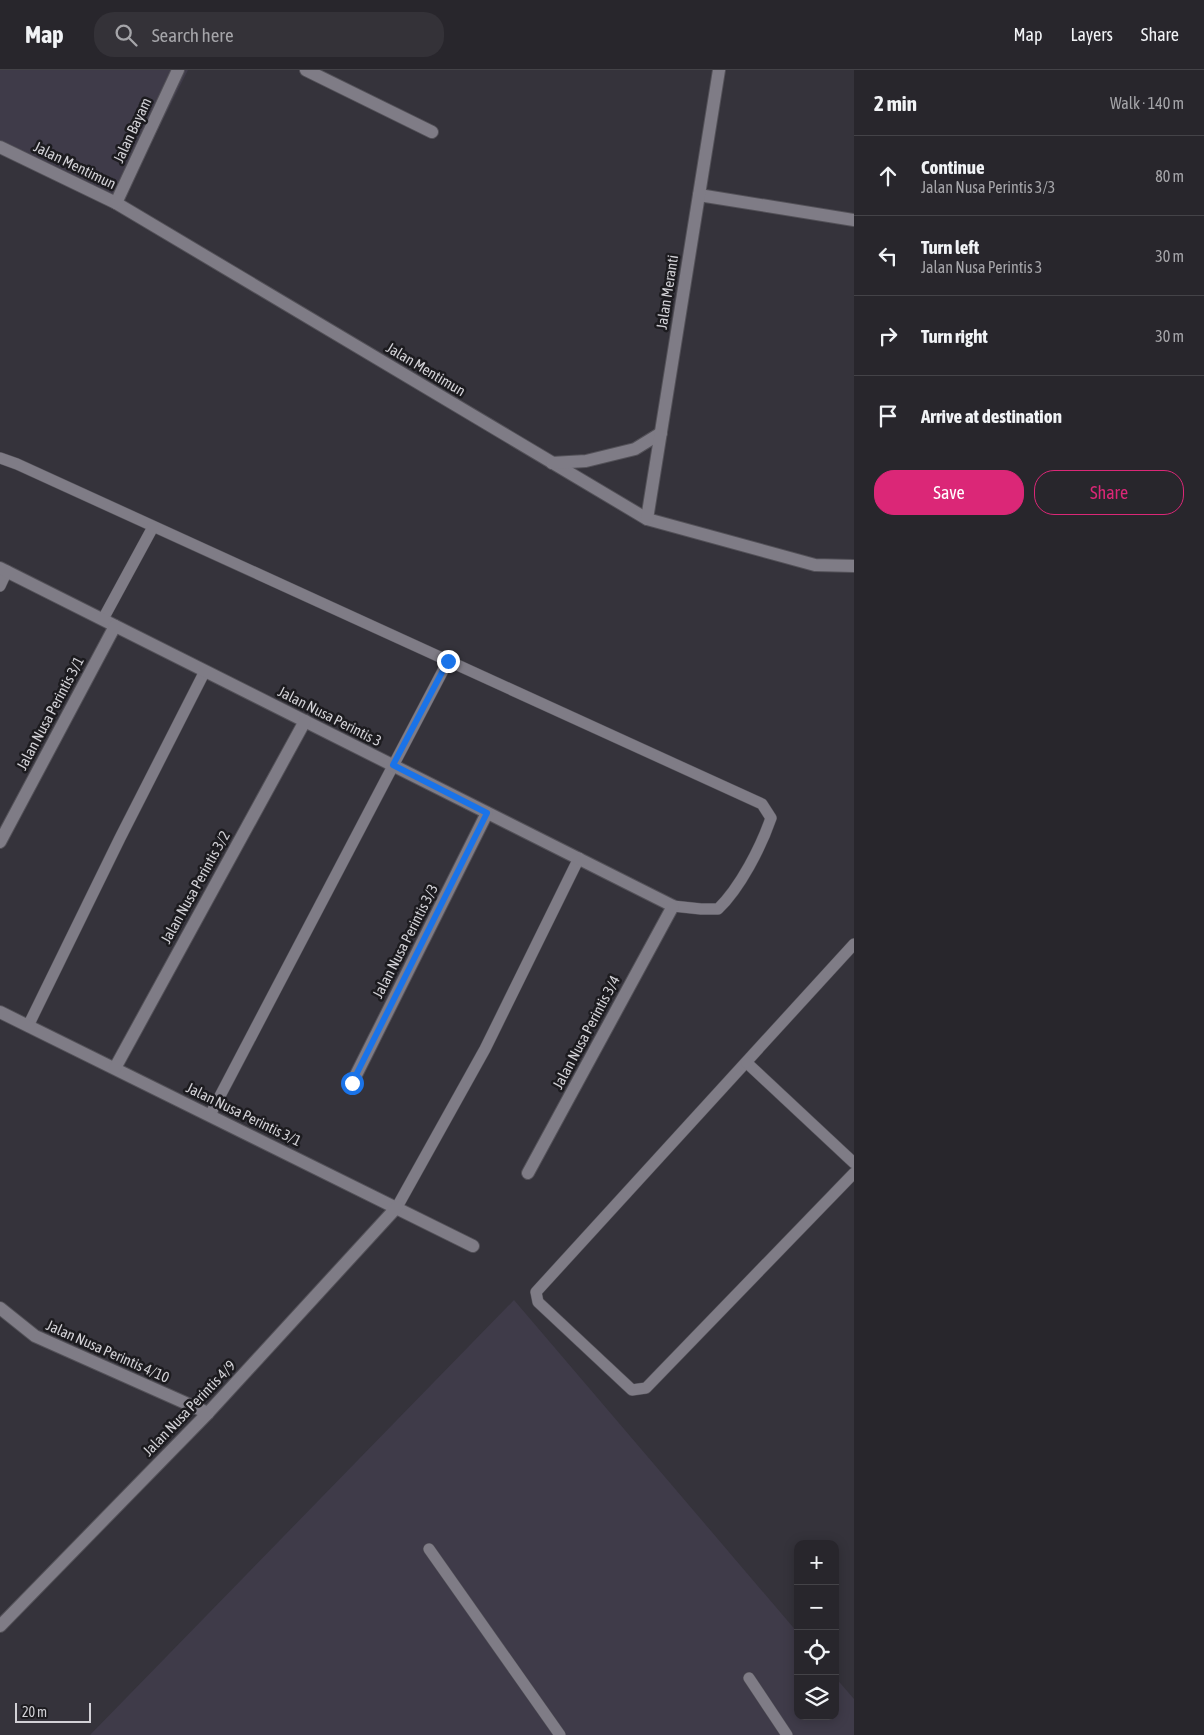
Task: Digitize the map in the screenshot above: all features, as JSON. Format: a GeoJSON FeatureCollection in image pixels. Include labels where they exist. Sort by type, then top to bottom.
{"type":"FeatureCollection","features":[{"type":"Feature","properties":{"kind":"street","name":"Jalan Bayam"},"geometry":{"type":"LineString","coordinates":[[116,203],[178,70]]}},
{"type":"Feature","properties":{"kind":"street"},"geometry":{"type":"LineString","coordinates":[[306,70],[432,132]]}},
{"type":"Feature","properties":{"kind":"street","name":"Jalan Meranti"},"geometry":{"type":"LineString","coordinates":[[647,519],[720,70]]}},
{"type":"Feature","properties":{"kind":"street","name":"Jalan Mentimun"},"geometry":{"type":"LineString","coordinates":[[0,146],[116,203],[647,519],[815,565],[854,566]]}},
{"type":"Feature","properties":{"kind":"street"},"geometry":{"type":"LineString","coordinates":[[699,195],[854,220]]}},
{"type":"Feature","properties":{"kind":"street"},"geometry":{"type":"LineString","coordinates":[[552,463],[586,461],[635,449],[661,433]]}},
{"type":"Feature","properties":{"kind":"street","name":"Jalan Nusa Perintis 3"},"geometry":{"type":"LineString","coordinates":[[3,570],[673,906]]}},
{"type":"Feature","properties":{"kind":"street","name":"Jalan Nusa Perintis 3/1"},"geometry":{"type":"LineString","coordinates":[[0,842],[115,626]]}},
{"type":"Feature","properties":{"kind":"street","name":"Jalan Nusa Perintis 3/2"},"geometry":{"type":"LineString","coordinates":[[115,1068],[304,721]]}},
{"type":"Feature","properties":{"kind":"street","name":"Jalan Nusa Perintis 3/3"},"geometry":{"type":"LineString","coordinates":[[352,1083],[487,813]]}},
{"type":"Feature","properties":{"kind":"street","name":"Jalan Nusa Perintis 3/4"},"geometry":{"type":"LineString","coordinates":[[528,1173],[673,906]]}},
{"type":"Feature","properties":{"kind":"street","name":"Jalan Nusa Perintis 3/1"},"geometry":{"type":"LineString","coordinates":[[0,1012],[473,1246]]}},
{"type":"Feature","properties":{"kind":"street","name":"Jalan Nusa Perintis 4/9"},"geometry":{"type":"LineString","coordinates":[[0,1626],[208,1413],[397,1207]]}},
{"type":"Feature","properties":{"kind":"street","name":"Jalan Nusa Perintis 4/10"},"geometry":{"type":"LineString","coordinates":[[0,1308],[35,1336],[208,1413]]}},
{"type":"Feature","properties":{"kind":"lane"},"geometry":{"type":"LineString","coordinates":[[0,458],[762,804],[771,818],[766,831],[730,897],[718,909],[673,906]]}},
{"type":"Feature","properties":{"kind":"lane"},"geometry":{"type":"LineString","coordinates":[[102,619],[153,527]]}},
{"type":"Feature","properties":{"kind":"lane"},"geometry":{"type":"LineString","coordinates":[[0,586],[3,570]]}},
{"type":"Feature","properties":{"kind":"lane"},"geometry":{"type":"LineString","coordinates":[[210,1115],[448,661]]}},
{"type":"Feature","properties":{"kind":"lane"},"geometry":{"type":"LineString","coordinates":[[28,1026],[120,838],[205,671]]}},
{"type":"Feature","properties":{"kind":"lane"},"geometry":{"type":"LineString","coordinates":[[397,1207],[484,1049],[579,858]]}},
{"type":"Feature","properties":{"kind":"lane"},"geometry":{"type":"LineString","coordinates":[[854,944],[536,1292],[538,1302],[632,1390],[646,1388],[854,1173]]}},
{"type":"Feature","properties":{"kind":"lane"},"geometry":{"type":"LineString","coordinates":[[747,1063],[854,1164]]}},
{"type":"Feature","properties":{"kind":"lane"},"geometry":{"type":"LineString","coordinates":[[430,1549],[560,1735]]}},
{"type":"Feature","properties":{"kind":"lane"},"geometry":{"type":"LineString","coordinates":[[749,1678],[787,1735]]}},
{"type":"Feature","properties":{"kind":"shaded area"},"geometry":{"type":"Polygon","coordinates":[[[0,70],[188,70],[122,201],[0,140],[0,70]]]}},
{"type":"Feature","properties":{"kind":"shaded area"},"geometry":{"type":"Polygon","coordinates":[[[514,1300],[794,1628],[794,1720],[839,1720],[839,1682],[854,1699],[854,1735],[90,1735],[514,1300]]]}},
{"type":"Feature","properties":{"kind":"route"},"geometry":{"type":"LineString","coordinates":[[352,1083],[487,813],[393,765],[448,661]]}}]}
